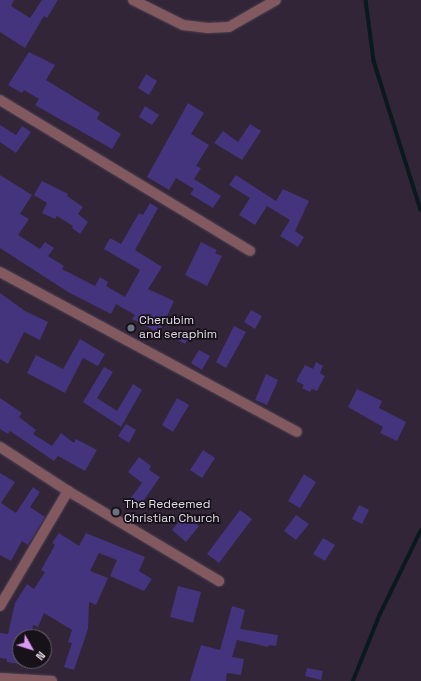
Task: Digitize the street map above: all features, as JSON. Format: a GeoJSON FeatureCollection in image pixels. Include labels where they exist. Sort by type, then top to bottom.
{"type":"FeatureCollection","features":[{"type":"Feature","properties":{"kind":"street"},"geometry":{"type":"LineString","coordinates":[[133,0],[183,25],[208,28],[229,27],[276,0]]}},
{"type":"Feature","properties":{"kind":"street"},"geometry":{"type":"LineString","coordinates":[[0,100],[250,251]]}},
{"type":"Feature","properties":{"kind":"street"},"geometry":{"type":"LineString","coordinates":[[0,272],[297,432]]}},
{"type":"Feature","properties":{"kind":"street"},"geometry":{"type":"LineString","coordinates":[[0,446],[68,491],[219,581]]}},
{"type":"Feature","properties":{"kind":"street"},"geometry":{"type":"LineString","coordinates":[[0,606],[68,491]]}},
{"type":"Feature","properties":{"kind":"street"},"geometry":{"type":"LineString","coordinates":[[0,678],[52,681]]}},
{"type":"Feature","properties":{"kind":"building"},"geometry":{"type":"Polygon","coordinates":[[[0,0],[14,0],[11,6],[30,18],[42,0],[58,0],[47,18],[44,16],[25,48],[0,32],[0,0]]]}},
{"type":"Feature","properties":{"kind":"building"},"geometry":{"type":"Polygon","coordinates":[[[29,52],[55,65],[46,80],[100,113],[97,119],[121,134],[112,149],[35,105],[39,99],[24,90],[22,93],[8,85],[29,52]]]}},
{"type":"Feature","properties":{"kind":"building"},"geometry":{"type":"Polygon","coordinates":[[[146,74],[157,81],[149,95],[138,88],[146,74]]]}},
{"type":"Feature","properties":{"kind":"building"},"geometry":{"type":"Polygon","coordinates":[[[188,103],[204,113],[191,134],[209,145],[196,166],[201,168],[194,179],[221,196],[213,208],[190,194],[194,189],[176,178],[169,190],[147,177],[188,103]]]}},
{"type":"Feature","properties":{"kind":"building"},"geometry":{"type":"Polygon","coordinates":[[[145,106],[159,115],[152,125],[139,117],[145,106]]]}},
{"type":"Feature","properties":{"kind":"building"},"geometry":{"type":"Polygon","coordinates":[[[250,124],[261,131],[242,160],[214,143],[223,131],[238,142],[250,124]]]}},
{"type":"Feature","properties":{"kind":"building"},"geometry":{"type":"Polygon","coordinates":[[[0,125],[16,135],[22,126],[31,132],[16,153],[0,142],[0,125]]]}},
{"type":"Feature","properties":{"kind":"building"},"geometry":{"type":"Polygon","coordinates":[[[0,175],[32,195],[20,214],[29,219],[18,235],[40,249],[45,242],[54,248],[48,256],[64,266],[62,269],[95,286],[100,277],[108,282],[106,286],[125,297],[140,270],[104,249],[110,238],[121,244],[139,213],[143,215],[150,203],[158,208],[135,250],[162,267],[148,289],[174,301],[159,333],[132,319],[135,315],[116,304],[111,314],[68,292],[0,248],[0,175]]]}},
{"type":"Feature","properties":{"kind":"building"},"geometry":{"type":"Polygon","coordinates":[[[236,175],[276,201],[283,189],[309,201],[295,231],[304,237],[298,247],[280,236],[290,220],[267,206],[255,225],[239,215],[250,198],[229,185],[236,175]]]}},
{"type":"Feature","properties":{"kind":"building"},"geometry":{"type":"Polygon","coordinates":[[[42,181],[68,194],[67,196],[83,207],[78,214],[88,222],[80,234],[72,228],[73,226],[57,216],[55,219],[42,213],[47,203],[34,195],[42,181]]]}},
{"type":"Feature","properties":{"kind":"building"},"geometry":{"type":"Polygon","coordinates":[[[201,242],[217,250],[215,253],[222,256],[207,286],[185,275],[201,242]]]}},
{"type":"Feature","properties":{"kind":"building"},"geometry":{"type":"Polygon","coordinates":[[[0,293],[25,311],[48,322],[40,340],[24,332],[8,364],[0,359],[0,293]]]}},
{"type":"Feature","properties":{"kind":"building"},"geometry":{"type":"Polygon","coordinates":[[[251,310],[262,316],[255,329],[244,322],[251,310]]]}},
{"type":"Feature","properties":{"kind":"building"},"geometry":{"type":"Polygon","coordinates":[[[234,326],[246,332],[226,368],[216,362],[234,326]]]}},
{"type":"Feature","properties":{"kind":"building"},"geometry":{"type":"Polygon","coordinates":[[[179,330],[189,337],[185,344],[174,338],[179,330]]]}},
{"type":"Feature","properties":{"kind":"building"},"geometry":{"type":"Polygon","coordinates":[[[80,339],[105,354],[98,366],[83,358],[65,393],[27,373],[36,355],[63,369],[80,339]]]}},
{"type":"Feature","properties":{"kind":"building"},"geometry":{"type":"Polygon","coordinates":[[[199,350],[210,356],[202,370],[191,363],[199,350]]]}},
{"type":"Feature","properties":{"kind":"building"},"geometry":{"type":"Polygon","coordinates":[[[316,362],[323,366],[320,373],[325,376],[317,391],[312,389],[310,392],[302,388],[304,385],[296,381],[305,365],[313,369],[316,362]]]}},
{"type":"Feature","properties":{"kind":"building"},"geometry":{"type":"Polygon","coordinates":[[[104,367],[113,372],[97,398],[117,411],[133,384],[142,390],[121,427],[83,402],[104,367]]]}},
{"type":"Feature","properties":{"kind":"building"},"geometry":{"type":"Polygon","coordinates":[[[266,374],[278,380],[267,405],[255,400],[266,374]]]}},
{"type":"Feature","properties":{"kind":"building"},"geometry":{"type":"Polygon","coordinates":[[[357,389],[382,401],[379,408],[406,422],[397,441],[380,433],[383,427],[348,407],[357,389]]]}},
{"type":"Feature","properties":{"kind":"building"},"geometry":{"type":"Polygon","coordinates":[[[0,398],[22,413],[19,417],[36,430],[33,434],[52,446],[61,433],[74,443],[76,439],[97,450],[85,471],[58,456],[54,461],[10,431],[8,434],[0,429],[0,398]]]}},
{"type":"Feature","properties":{"kind":"building"},"geometry":{"type":"Polygon","coordinates":[[[177,398],[189,405],[173,432],[162,425],[177,398]]]}},
{"type":"Feature","properties":{"kind":"building"},"geometry":{"type":"Polygon","coordinates":[[[126,424],[136,430],[129,443],[118,436],[126,424]]]}},
{"type":"Feature","properties":{"kind":"building"},"geometry":{"type":"Polygon","coordinates":[[[203,450],[215,458],[202,478],[190,470],[203,450]]]}},
{"type":"Feature","properties":{"kind":"building"},"geometry":{"type":"Polygon","coordinates":[[[139,457],[151,466],[149,470],[160,477],[137,510],[127,503],[142,483],[128,472],[139,457]]]}},
{"type":"Feature","properties":{"kind":"building"},"geometry":{"type":"Polygon","coordinates":[[[0,473],[15,482],[1,503],[16,513],[33,487],[40,492],[30,507],[45,517],[28,545],[22,541],[11,561],[0,555],[0,473]]]}},
{"type":"Feature","properties":{"kind":"building"},"geometry":{"type":"Polygon","coordinates":[[[304,474],[316,482],[300,508],[288,501],[304,474]]]}},
{"type":"Feature","properties":{"kind":"building"},"geometry":{"type":"Polygon","coordinates":[[[359,505],[369,510],[362,524],[352,519],[359,505]]]}},
{"type":"Feature","properties":{"kind":"building"},"geometry":{"type":"Polygon","coordinates":[[[240,510],[252,519],[219,563],[207,554],[240,510]]]}},
{"type":"Feature","properties":{"kind":"building"},"geometry":{"type":"Polygon","coordinates":[[[185,514],[199,526],[186,542],[172,530],[185,514]]]}},
{"type":"Feature","properties":{"kind":"building"},"geometry":{"type":"Polygon","coordinates":[[[296,515],[309,524],[296,540],[284,531],[296,515]]]}},
{"type":"Feature","properties":{"kind":"building"},"geometry":{"type":"Polygon","coordinates":[[[59,533],[79,546],[86,533],[145,557],[139,571],[152,579],[144,591],[110,576],[117,560],[99,553],[90,571],[108,578],[96,605],[89,602],[88,629],[74,670],[64,667],[72,643],[68,642],[72,630],[44,613],[38,627],[33,625],[32,629],[12,629],[12,663],[7,662],[7,659],[0,658],[0,633],[8,634],[15,603],[27,584],[34,589],[45,572],[41,570],[55,545],[52,543],[59,533]]]}},
{"type":"Feature","properties":{"kind":"building"},"geometry":{"type":"Polygon","coordinates":[[[323,538],[335,545],[325,561],[313,554],[323,538]]]}},
{"type":"Feature","properties":{"kind":"building"},"geometry":{"type":"Polygon","coordinates":[[[178,586],[201,592],[193,623],[170,617],[178,586]]]}},
{"type":"Feature","properties":{"kind":"building"},"geometry":{"type":"Polygon","coordinates":[[[232,606],[245,610],[240,629],[278,635],[276,646],[269,645],[268,647],[237,640],[232,657],[244,659],[241,675],[227,673],[226,681],[190,681],[201,645],[220,650],[232,606]]]}},
{"type":"Feature","properties":{"kind":"building"},"geometry":{"type":"Polygon","coordinates":[[[307,668],[323,671],[321,680],[305,676],[307,668]]]}},
{"type":"Feature","properties":{"kind":"waterway"},"geometry":{"type":"LineString","coordinates":[[366,0],[374,61],[421,210]]}},
{"type":"Feature","properties":{"kind":"waterway"},"geometry":{"type":"LineString","coordinates":[[353,681],[380,614],[421,530]]}},
{"type":"Feature","properties":{"kind":"place","name":"Cherubim and seraphim"},"geometry":{"type":"Point","coordinates":[131,328]}},
{"type":"Feature","properties":{"kind":"place","name":"The Redeemed Christian Church"},"geometry":{"type":"Point","coordinates":[116,512]}}]}
